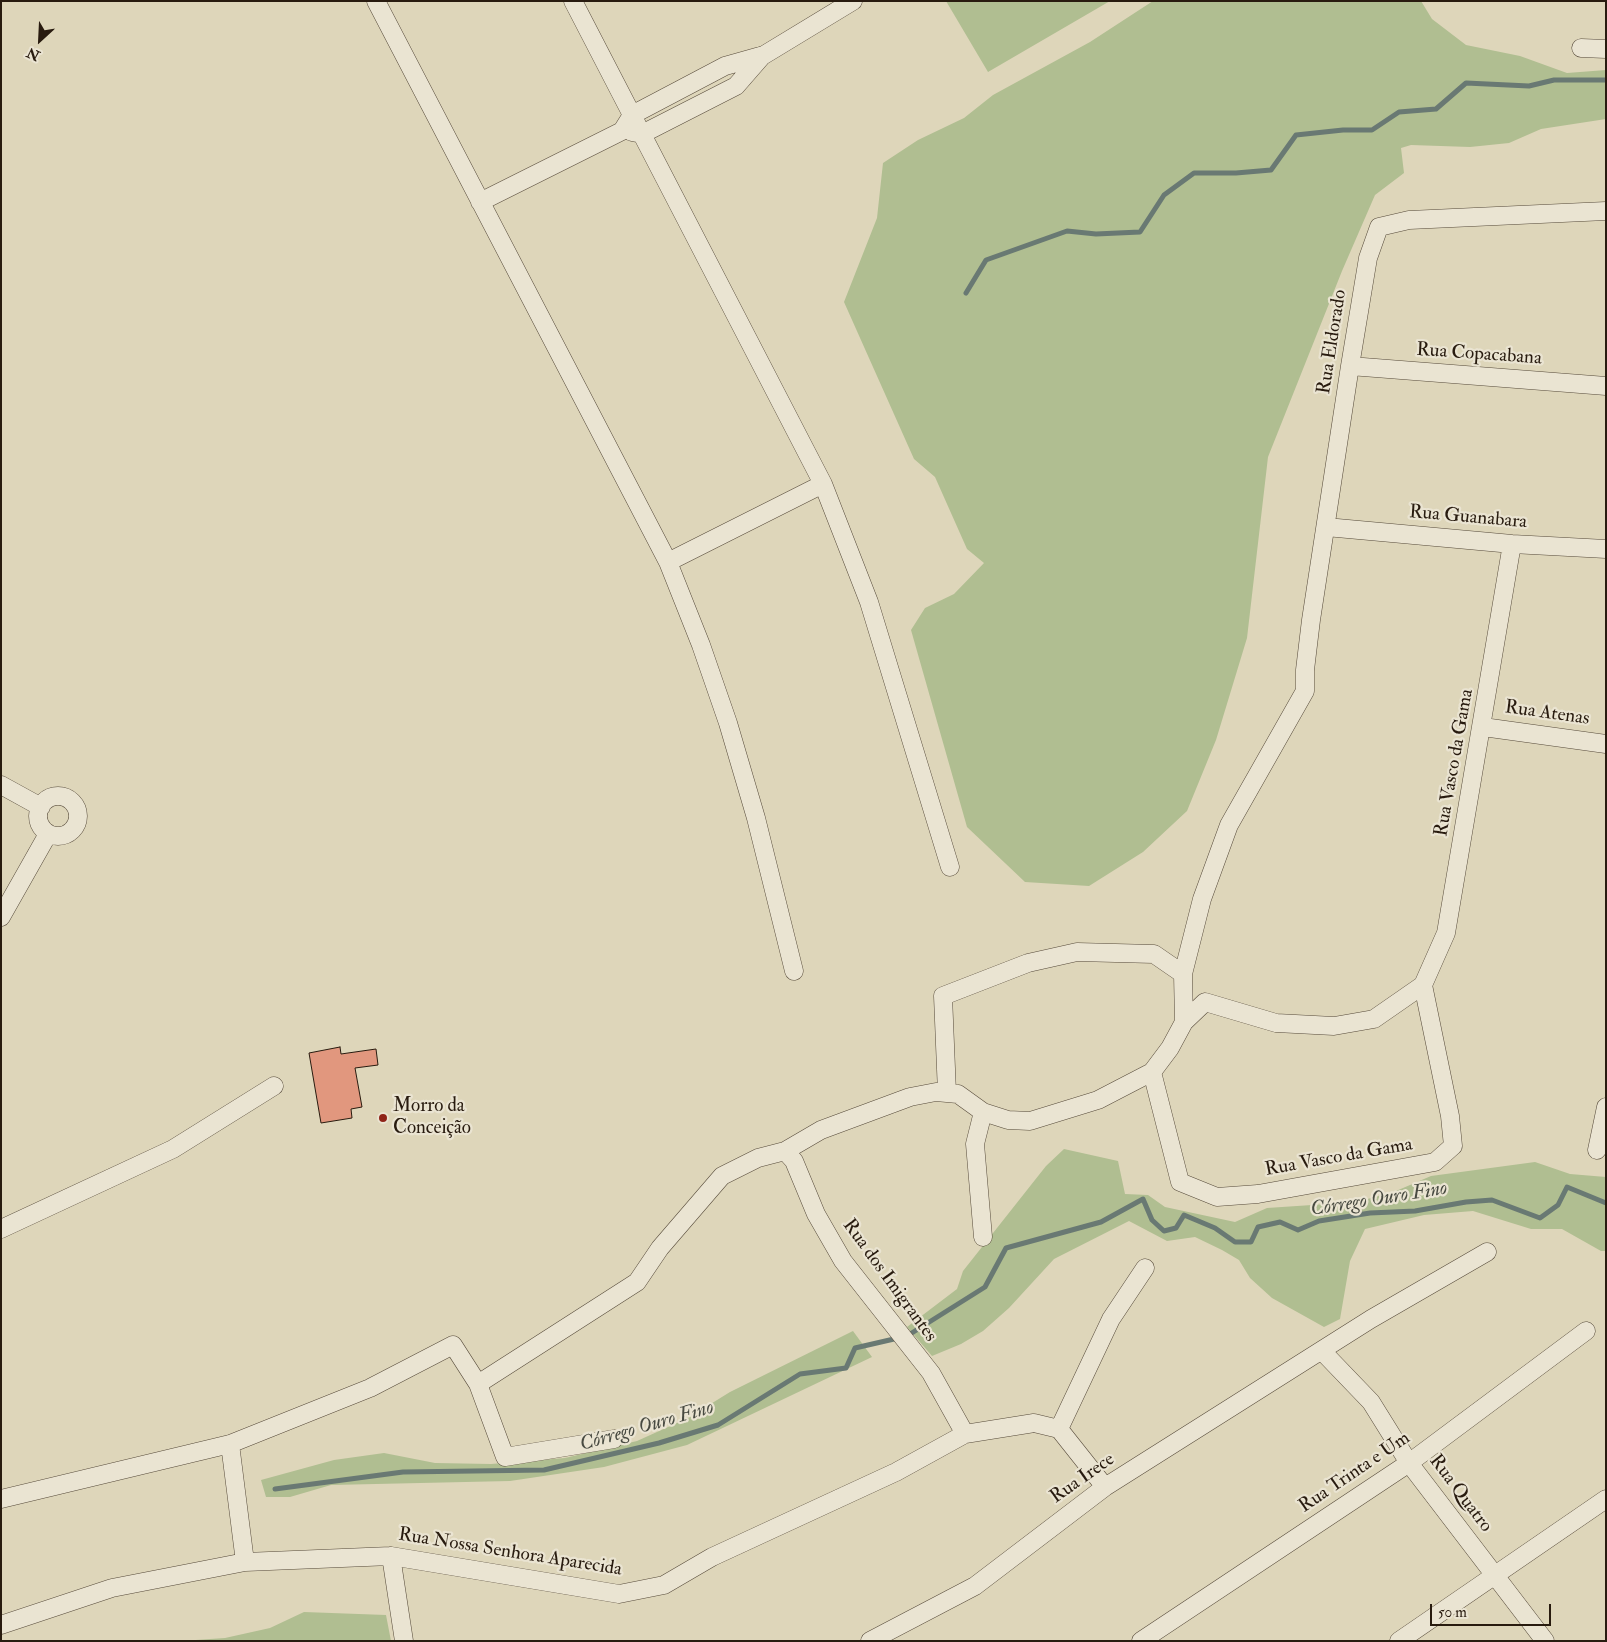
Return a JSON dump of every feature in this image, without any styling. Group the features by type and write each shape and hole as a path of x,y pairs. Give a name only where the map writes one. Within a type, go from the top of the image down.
{"street":[{"path":"376,1 668,562 702,645 728,723 756,818 794,971"},
{"path":"573,1 822,484 868,602 950,867"},
{"path":"480,202 622,131 632,115 725,66 764,55 853,1"},
{"path":"1581,48 1606,48"},
{"path":"622,131 642,134 736,86 764,55"},
{"name":"Rua Eldorado","path":"1183,974 1202,899 1229,825 1305,691 1308,645 1350,366 1368,258 1379,227 1409,220 1606,211"},
{"name":"Rua Copacabana","path":"1350,366 1606,386"},
{"path":"668,562 822,484"},
{"name":"Rua Guanabara","path":"1326,527 1512,544 1606,549"},
{"name":"Rua Vasco da Gama","path":"1152,1072 1180,1182 1217,1197 1258,1194 1436,1162 1453,1146 1450,1116 1423,985 1446,933 1483,727 1512,544"},
{"name":"Rua Atenas","path":"1483,727 1606,744"},
{"path":"1,785 41,806"},
{"path":"56,796 71,801 76,808 78,816 72,831 56,836 48,834 38,820 41,806 48,799 56,796"},
{"path":"1,917 48,834"},
{"path":"947,1093 943,996 1028,963 1077,952 1154,954 1183,974 1184,1022"},
{"path":"478,1384 637,1282 660,1248 722,1176 758,1158 785,1151 822,1130 910,1097 947,1093 958,1094 983,1112 1008,1120 1030,1121 1098,1100 1152,1072 1170,1048 1184,1022 1205,1002 1276,1023 1334,1026 1374,1019 1423,985"},
{"path":"1,1229 173,1149 274,1086"},
{"path":"982,1237 975,1144 983,1112"},
{"path":"1597,1150 1604,1118"},
{"name":"Rua dos Imigrantes","path":"785,1151 794,1161 816,1214 843,1261 930,1373 965,1434"},
{"name":"Rua Irece","path":"870,1641 976,1586 1105,1487 1372,1319 1487,1252"},
{"path":"1105,1487 1059,1429 1111,1319 1145,1268"},
{"name":"Rua Trinta e Um","path":"1141,1641 1409,1463 1586,1331"},
{"path":"1,1499 230,1444 370,1388 453,1345 478,1384 505,1457 614,1439"},
{"name":"Rua Quatro","path":"1322,1351 1371,1402 1409,1463 1545,1641"},
{"name":"Rua Nossa Senhora Aparecida","path":"1,1625 112,1588 245,1562 391,1556 619,1594 664,1585 712,1556 896,1472 965,1434 1034,1423 1059,1429"},
{"path":"230,1444 245,1562"},
{"path":"1399,1641 1606,1499"},
{"path":"391,1556 404,1641"}],"green space":[{"path":"946,1 1110,1 988,72"},
{"path":"1153,1 1421,1 1432,19 1466,45 1520,56 1567,73 1606,70 1606,119 1541,129 1509,143 1470,147 1411,145 1401,148 1404,173 1375,195 1342,271 1268,457 1247,638 1216,740 1187,811 1143,852 1089,886 1025,882 967,827 911,630 925,608 954,594 984,563 967,549 935,477 914,459 844,302 877,218 883,163 918,140 964,118 993,95 1090,42"},
{"path":"1064,1149 1118,1161 1125,1194 1148,1195 1165,1207 1235,1222 1267,1208 1357,1202 1396,1191 1431,1176 1535,1162 1570,1174 1606,1177 1606,1251 1601,1251 1562,1229 1531,1229 1473,1211 1424,1215 1365,1229 1350,1261 1340,1319 1324,1327 1272,1298 1250,1278 1239,1260 1222,1250 1195,1237 1167,1241 1129,1221 1054,1259 1009,1308 983,1331 961,1344 932,1356 907,1327 957,1289 963,1271 1046,1166"},
{"path":"853,1331 872,1357 687,1445 604,1467 510,1481 331,1485 290,1497 266,1497 261,1480 334,1460 384,1453 435,1463 491,1464 565,1458 637,1441 688,1418 730,1392"},
{"path":"304,1612 386,1615 391,1641 181,1641 225,1638 270,1628"}],"building":[{"path":"340,1047 341,1054 376,1049 378,1065 355,1068 362,1107 351,1109 352,1118 321,1123 309,1053"}],"waterway":[{"path":"966,293 986,260 1067,231 1096,234 1140,232 1164,195 1194,173 1236,173 1271,170 1296,135 1343,130 1372,130 1399,112 1436,109 1466,83 1529,86 1554,80 1606,80"},
{"name":"Córrego Ouro Fino","path":"275,1489 403,1472 544,1470 659,1443 718,1425 800,1374 846,1368 855,1348 907,1336 985,1287 1006,1248 1101,1222 1143,1199 1152,1220 1164,1231 1176,1228 1184,1215 1215,1228 1235,1242 1251,1242 1258,1227 1280,1222 1298,1230 1319,1221 1370,1213 1415,1211 1466,1202 1492,1200 1540,1218 1558,1205 1567,1187 1606,1203"}],"place":[{"name":"Morro da Conceição","path":"383,1118"}]}
